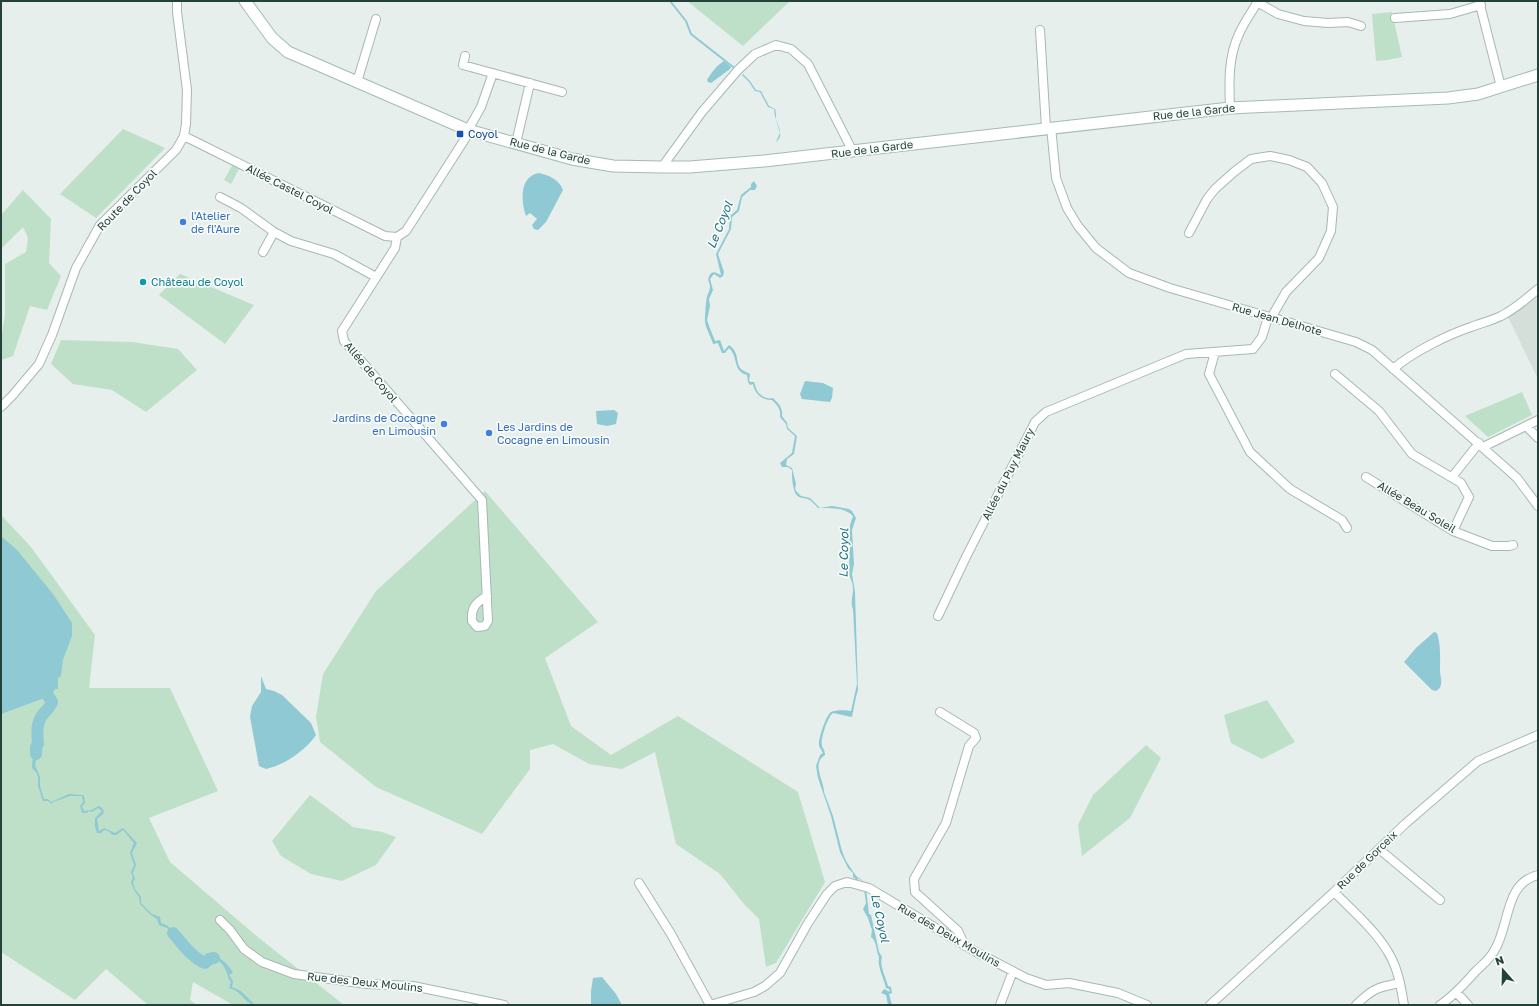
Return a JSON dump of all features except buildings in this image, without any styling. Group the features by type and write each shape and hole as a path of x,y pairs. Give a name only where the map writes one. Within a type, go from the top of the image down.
{"main road":[{"name":"Rue de la Garde","path":"245,1 272,38 288,52 469,130 572,159 613,166 662,168 698,166 851,152 1230,108 1448,98 1478,94 1538,75"}],"street":[{"name":"Route de Coyol","path":"1,407 38,364 52,335 76,268 100,225 176,150 184,136 186,124 186,90 177,1"},
{"path":"1230,108 1230,70 1233,50 1238,34 1257,2 1278,14 1304,21 1328,23 1348,22 1362,26"},
{"path":"1395,18 1450,14 1480,3 1500,87"},
{"path":"358,82 376,19"},
{"name":"Rue Jean Delhote","path":"1040,30 1048,128 1056,178 1068,208 1078,226 1096,248 1129,273 1170,288 1356,342 1372,350 1517,478 1538,506"},
{"path":"662,168 702,112 738,70 755,54 776,45 791,49 808,64 850,146 851,152"},
{"path":"464,56 463,65 562,92"},
{"name":"Allée de Coyol","path":"487,596 482,500 344,341 342,331 395,248 397,237 406,231 469,130 481,107 492,73"},
{"path":"516,143 530,83"},
{"name":"Allée Castel Coyol","path":"184,136 385,236 397,237"},
{"path":"1189,233 1207,199 1215,189 1234,172 1251,160 1270,156 1289,160 1307,167 1322,183 1333,207 1331,231 1319,258 1286,292 1270,317"},
{"path":"220,197 241,208 274,232 291,241 334,254 376,277"},
{"path":"263,252 274,232"},
{"path":"1393,369 1445,338 1501,316 1519,305 1538,289"},
{"name":"Allée du Puy Maury","path":"938,616 966,557 1035,422 1046,412 1186,354 1253,349 1262,337 1270,317"},
{"path":"1215,352 1209,374 1250,452 1290,489 1342,520 1347,528"},
{"path":"1335,374 1379,412 1412,454 1461,483 1469,496 1454,531"},
{"path":"1452,478 1481,445 1538,420"},
{"path":"1527,426 1538,438"},
{"name":"Allée Beau Soleil","path":"1366,477 1454,531 1492,546 1514,545"},
{"path":"940,712 974,733 976,738 969,746 946,823 914,879 915,892 958,931 966,946"},
{"name":"Rue de Gorceix","path":"1210,1005 1334,892 1405,824 1478,761 1538,735"},
{"path":"1379,849 1440,900"},
{"path":"1440,1005 1456,992 1494,951 1499,941 1512,897 1523,883 1538,875"},
{"name":"Rue des Deux Moulins","path":"710,1005 754,992 765,986 780,973 808,923 827,894 835,886 847,882 869,888 966,946 1026,978 1046,985 1069,983 1111,991 1147,1005"},
{"path":"640,883 671,934 710,1005"},
{"path":"1334,892 1377,937 1388,952 1398,975 1404,1005"},
{"name":"Rue des Deux Moulins","path":"220,920 230,930 244,949 262,962 294,974 366,984 413,986 504,1005"},
{"path":"1000,1005 1013,971"},
{"path":"1356,1005 1368,993 1380,986 1400,983"},
{"path":"1456,992 1468,1005"}],"shaded area":[{"path":"1538,297 1538,379 1506,313"}],"green space":[{"path":"687,1 790,1 743,46"},
{"path":"1392,12 1402,57 1376,61 1372,14"},
{"path":"123,129 165,148 96,218 60,194"},
{"path":"233,164 240,167 231,184 224,180"},
{"path":"23,190 51,219 49,263 61,276 47,310 30,306 13,356 1,360 1,339 5,315 5,264 26,252 28,238 23,227 1,249 1,215"},
{"path":"180,274 254,305 225,344 159,295"},
{"path":"61,340 132,342 178,349 197,370 146,412 112,390 73,384 51,364"},
{"path":"1522,392 1532,415 1488,437 1465,416"},
{"path":"485,491 598,622 545,658 571,726 611,755 678,716 798,792 825,882 776,963 766,967 759,919 744,904 720,874 676,844 655,752 622,769 589,764 553,744 530,750 530,769 482,834 376,787 320,742 316,717 323,674 376,591"},
{"path":"1,515 31,547 95,635 89,688 170,688 218,791 149,818 170,862 259,938 344,1005 233,1005 193,982 190,1000 197,1005 148,1005 106,969 75,1000 1,952"},
{"path":"1267,700 1295,742 1262,759 1231,743 1224,715"},
{"path":"1146,745 1161,758 1130,818 1082,856 1078,825 1093,795"},
{"path":"310,795 353,827 382,832 396,837 376,865 342,881 311,874 281,856 272,841"}],"water":[{"path":"724,61 731,67 730,69 711,83 708,82 707,80 712,72"},
{"path":"743,74 756,90 761,91 769,106 775,109 779,131 775,116 774,109 768,107 760,92 755,91 742,75"},
{"path":"539,173 550,177 559,183 563,190 546,222 538,230 534,229 532,225 537,219 530,213 526,216 524,211 523,191 528,179 532,175"},
{"path":"754,181 757,186 755,190 750,190 742,197 739,211 732,217 731,229 718,254 724,272 723,276 720,278 714,274 710,279 713,290 709,299 710,306 707,320 715,341 720,340 724,351 729,345 735,351 739,366 741,369 750,374 749,381 754,382 757,391 766,398 773,398 780,406 782,416 787,423 788,428 797,436 794,454 787,459 786,465 792,468 796,484 795,489 801,496 810,498 820,508 809,500 797,495 793,484 792,470 788,467 782,467 780,463 792,453 795,436 787,429 786,424 780,417 779,408 772,400 762,398 755,390 753,384 750,385 747,375 742,373 737,367 732,351 729,348 725,353 722,353 718,343 713,344 705,323 706,301 710,287 708,280 710,274 714,272 721,275 716,254 729,229 730,216 737,210 741,195 751,187 751,184"},
{"path":"805,381 823,383 833,388 830,402 802,399 800,394"},
{"path":"614,410 618,413 616,424 607,426 597,424 596,411"},
{"path":"832,506 849,509 856,518 852,530 854,564 852,574 855,592 858,690 852,717 833,713 829,718 823,733 822,746 825,755 821,758 819,763 819,772 846,861 856,876 865,882 855,877 853,878 853,873 848,868 840,852 831,816 818,778 816,766 820,755 823,753 819,747 819,742 829,714 833,711 851,711 857,684 852,604 853,587 849,575 850,525 853,516 841,509 820,508"},
{"path":"1,536 17,550 53,594 72,623 72,636 63,660 61,676 58,678 58,689 55,689 52,694 47,697 1,714"},
{"path":"1434,632 1437,633 1439,642 1441,681 1439,689 1436,691 1432,690 1404,662 1416,648"},
{"path":"261,676 266,689 282,695 311,723 316,735 300,752 287,761 266,769 259,766 250,717 252,706 261,692"},
{"path":"55,701 50,709 44,714 39,724 40,729 37,734 40,742 37,747 38,754 35,765 40,777 40,786 44,799 48,799 51,802 69,794 82,795 84,796 85,803 82,806 84,811 92,810 98,806 104,811 103,814 97,819 99,831 104,828 115,833 123,828 137,843 132,853 136,865 133,873 135,879 133,882 135,889 141,897 141,903 152,914 160,917 161,923 168,926 184,944 183,946 167,928 159,925 157,919 140,904 139,897 131,882 133,878 131,872 134,865 130,853 134,843 123,830 116,835 104,830 101,833 97,833 95,818 102,811 98,808 92,812 89,811 87,813 82,813 80,806 83,802 82,796 70,796 53,802 52,804 48,801 43,801 38,786 38,777 32,768 33,753 36,752 35,747 37,746 38,737 35,735 37,730 35,724 48,708 49,702"},
{"path":"864,889 866,889 869,914 871,915 879,952 882,957 881,964 883,972 888,986 891,987 892,993 889,994 892,1005 888,1005 886,995 881,993 884,989 890,992 889,989 886,988 880,968 879,957 871,937 872,929 863,909 866,903"},
{"path":"214,955 225,962 233,973 229,975 233,981 232,987 241,991 255,1005 229,988 231,981 229,980 221,963 215,959 211,959 207,966 202,965 201,960 205,960"},
{"path":"602,977 616,994 622,1005 591,1005 593,978"}],"waterway":[{"name":"Le Coyol","path":"670,1 686,21 691,34 733,67"},
{"path":"36,754 36,747 38,744 38,724 41,716 49,708 52,702 40,683"},
{"name":"Le Coyol","path":"854,875 859,883"},
{"path":"173,933 200,961 205,963 209,959 214,958"}],"place":[{"name":"Coyol","path":"460,134"},
{"name":"l'Atelier de fl'Aure","path":"183,222"},
{"name":"Château de Coyol","path":"143,282"},
{"name":"Jardins de Cocagne en Limousin","path":"444,424"},
{"name":"Les Jardins de Cocagne en Limousin","path":"489,433"}]}
